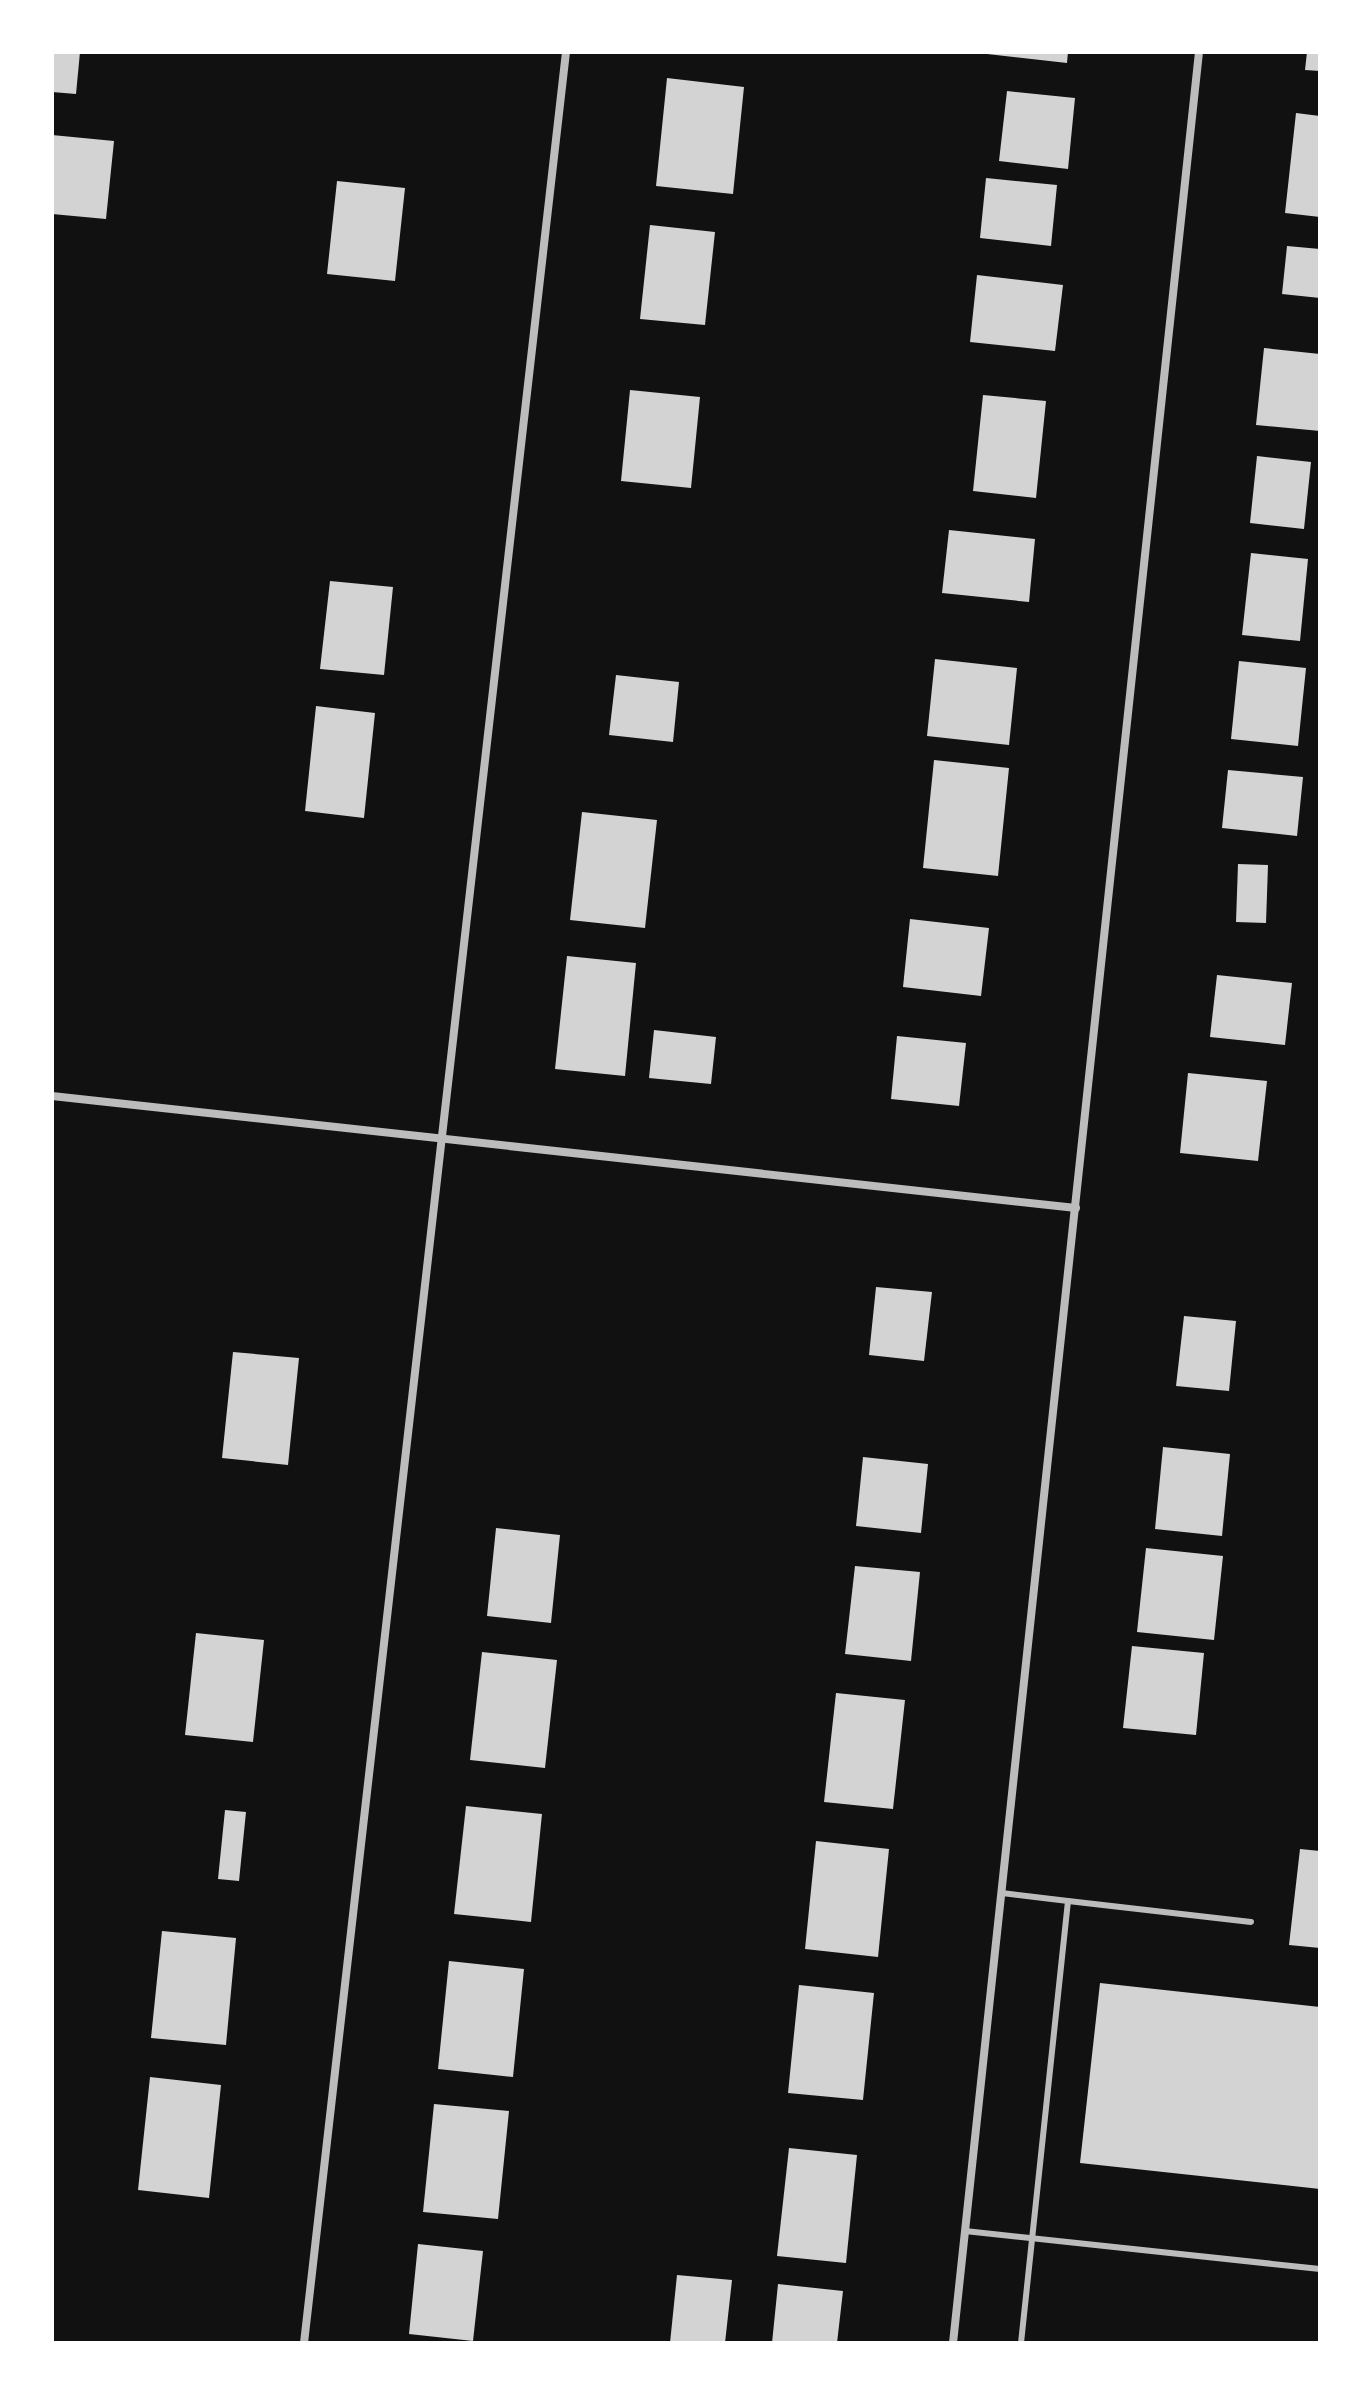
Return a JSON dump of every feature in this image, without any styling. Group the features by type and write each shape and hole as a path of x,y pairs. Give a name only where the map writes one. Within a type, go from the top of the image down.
{"street":[{"path":"304,2343 442,1138 472,848 566,52"},
{"path":"953,2343 1199,52"},
{"path":"52,1096 1076,1208"}],"lane":[{"path":"1002,1893 1251,1922"},
{"path":"1021,2343 1068,1901"},
{"path":"965,2231 1320,2269"}],"building":[{"path":"52,52 80,52 76,94 52,92"},
{"path":"987,52 1068,52 1067,63"},
{"path":"1307,52 1320,52 1320,71 1305,70"},
{"path":"667,78 744,87 733,194 656,186"},
{"path":"1007,91 1075,98 1068,169 999,161"},
{"path":"1296,113 1320,116 1320,217 1285,213"},
{"path":"52,135 114,141 106,219 52,214"},
{"path":"986,178 1057,185 1051,246 980,238"},
{"path":"337,181 405,188 395,281 327,274"},
{"path":"650,225 715,232 705,325 640,319"},
{"path":"1287,246 1320,249 1320,298 1282,294"},
{"path":"977,275 1063,285 1055,351 970,342"},
{"path":"1264,348 1320,354 1320,431 1256,425"},
{"path":"630,390 700,397 691,488 621,481"},
{"path":"983,395 1046,401 1036,498 973,491"},
{"path":"1257,456 1311,462 1304,529 1250,523"},
{"path":"949,530 1035,539 1029,602 942,593"},
{"path":"1251,553 1308,559 1300,641 1242,635"},
{"path":"330,581 393,587 384,675 320,669"},
{"path":"935,659 1017,668 1009,745 927,736"},
{"path":"1239,661 1306,668 1298,746 1231,739"},
{"path":"616,675 679,682 673,742 609,735"},
{"path":"316,706 375,713 364,818 305,811"},
{"path":"934,760 1009,768 998,876 923,868"},
{"path":"1228,770 1303,777 1297,836 1222,828"},
{"path":"582,812 657,820 645,928 570,920"},
{"path":"1238,864 1268,865 1266,923 1236,922"},
{"path":"910,919 989,928 981,996 903,987"},
{"path":"567,956 636,963 625,1076 555,1069"},
{"path":"1217,975 1292,983 1285,1045 1210,1037"},
{"path":"654,1030 716,1037 711,1084 649,1078"},
{"path":"897,1036 966,1043 959,1106 891,1099"},
{"path":"1188,1073 1267,1081 1258,1161 1180,1153"},
{"path":"876,1287 932,1292 924,1361 869,1355"},
{"path":"1184,1316 1236,1321 1229,1391 1176,1386"},
{"path":"233,1352 299,1358 288,1465 222,1458"},
{"path":"1163,1447 1230,1454 1222,1536 1155,1529"},
{"path":"863,1457 928,1464 921,1533 856,1526"},
{"path":"496,1528 560,1535 551,1623 487,1616"},
{"path":"1146,1548 1223,1556 1214,1640 1137,1632"},
{"path":"855,1566 920,1572 911,1661 845,1654"},
{"path":"196,1633 264,1640 253,1742 185,1735"},
{"path":"1132,1646 1204,1653 1196,1735 1123,1728"},
{"path":"482,1652 557,1660 545,1768 470,1760"},
{"path":"836,1693 905,1700 893,1809 824,1802"},
{"path":"466,1806 542,1814 531,1922 454,1914"},
{"path":"225,1810 246,1812 239,1881 218,1879"},
{"path":"816,1841 889,1849 878,1957 805,1949"},
{"path":"1300,1849 1320,1851 1320,1948 1289,1945"},
{"path":"162,1931 236,1938 226,2045 151,2038"},
{"path":"449,1961 524,1969 513,2077 438,2069"},
{"path":"1100,1983 1320,2007 1320,2189 1080,2163"},
{"path":"799,1985 874,1993 863,2100 788,2093"},
{"path":"150,2077 221,2085 209,2198 138,2190"},
{"path":"434,2104 509,2111 498,2219 423,2212"},
{"path":"789,2148 857,2155 846,2263 777,2256"},
{"path":"418,2244 483,2251 473,2341 409,2334"},
{"path":"677,2275 732,2280 725,2343 670,2343"},
{"path":"778,2284 843,2291 837,2343 772,2343"}]}
